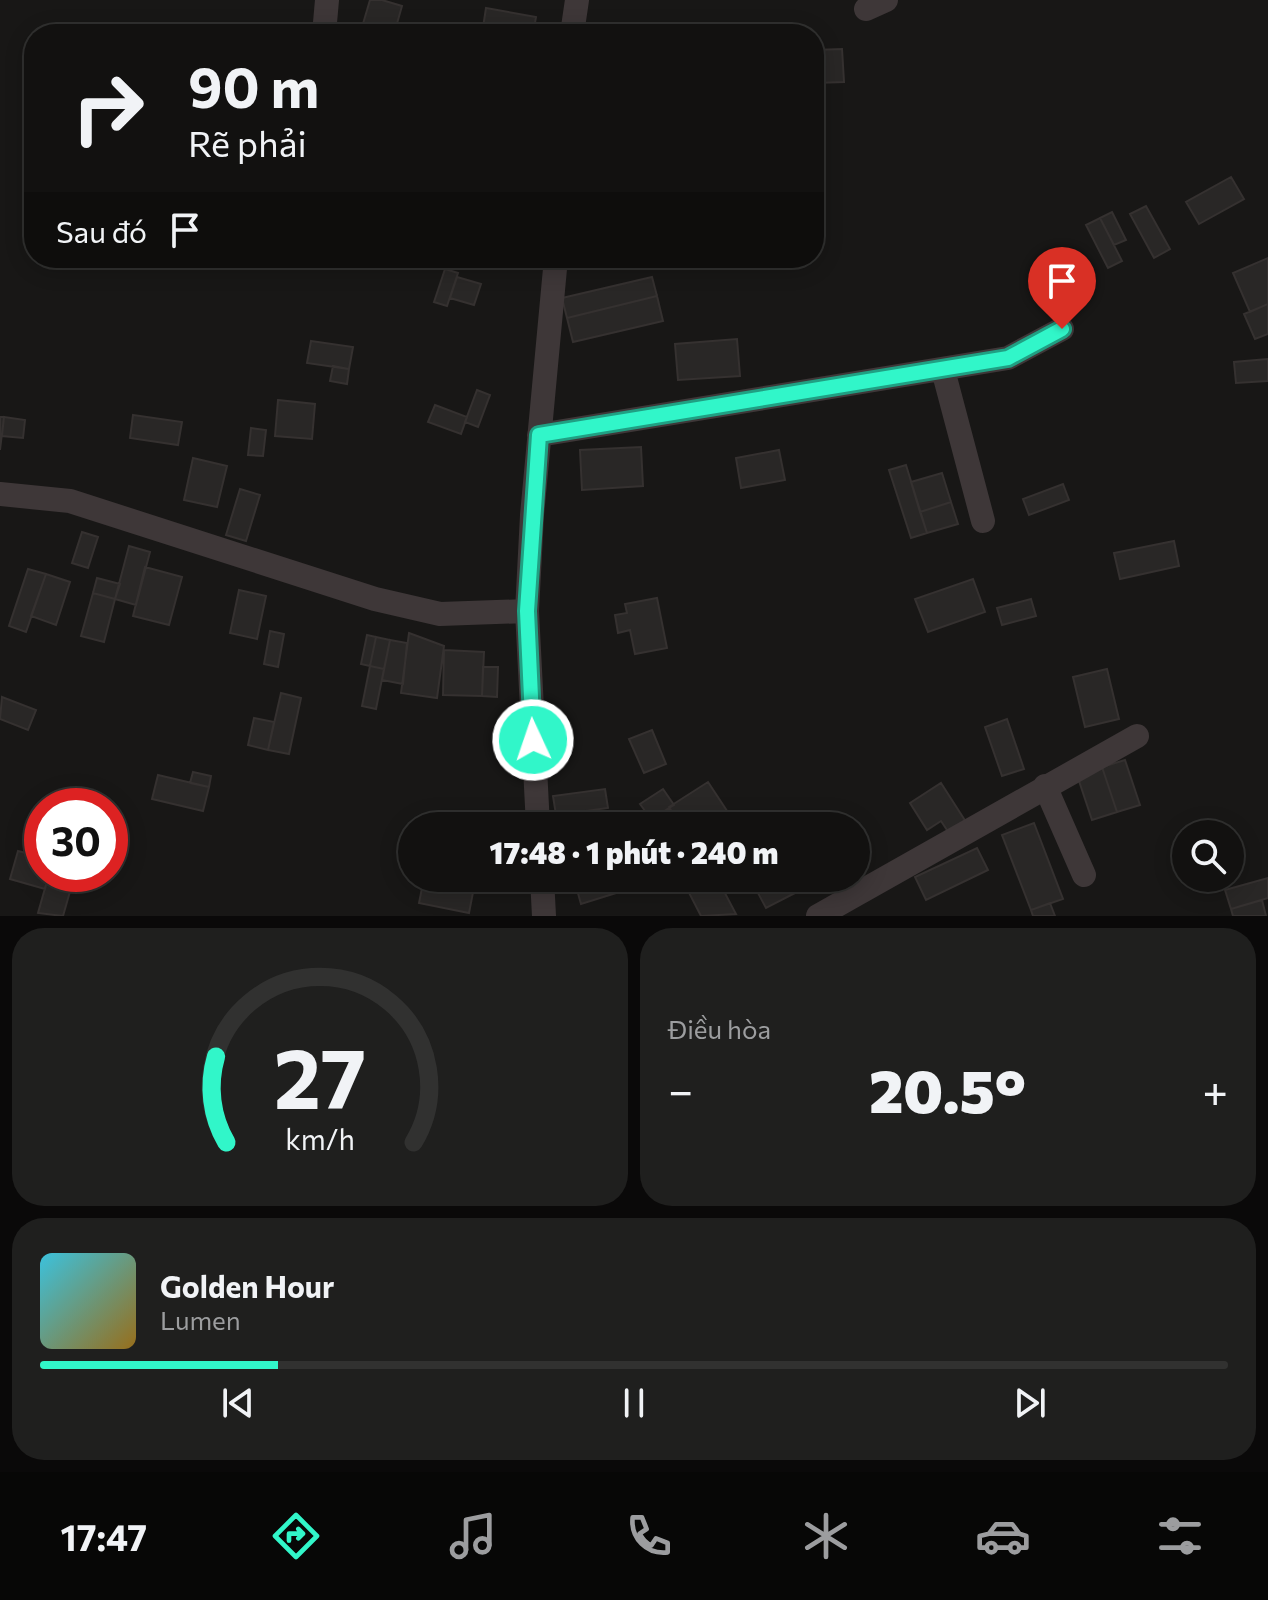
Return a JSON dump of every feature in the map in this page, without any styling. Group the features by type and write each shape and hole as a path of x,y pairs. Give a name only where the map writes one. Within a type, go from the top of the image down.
{"street":[{"path":"325,24 327,0"},
{"path":"573,24 577,0"},
{"path":"537,812 527,611 555,268"},
{"path":"539,435 1008,358 1062,329"},
{"path":"943,370 983,521"},
{"path":"0,494 70,501 375,599 440,614 527,611"},
{"path":"818,916 1137,736"},
{"path":"1045,786 1084,875"},
{"path":"543,892 544,916"}],"building":[{"path":"370,0 402,6 397,24 363,24"},
{"path":"486,8 536,17 535,24 484,24"},
{"path":"842,49 844,82 824,83 824,50"},
{"path":"1231,177 1244,199 1199,224 1186,202"},
{"path":"1146,206 1170,249 1154,258 1130,214"},
{"path":"1112,212 1126,240 1114,245 1100,218"},
{"path":"1100,218 1122,261 1108,268 1086,225"},
{"path":"1268,258 1268,304 1250,312 1233,273"},
{"path":"445,269 458,273 447,306 434,302"},
{"path":"457,277 481,284 474,305 450,298"},
{"path":"652,277 657,296 567,318 562,298"},
{"path":"657,296 663,321 573,342 567,318"},
{"path":"1268,304 1268,334 1255,339 1244,314"},
{"path":"737,339 740,376 678,380 675,344"},
{"path":"311,341 353,347 349,369 307,363"},
{"path":"1268,359 1268,381 1236,383 1234,362"},
{"path":"333,366 349,369 347,384 330,381"},
{"path":"477,390 490,395 478,427 465,422"},
{"path":"278,400 315,404 312,439 275,436"},
{"path":"435,405 467,417 461,434 428,422"},
{"path":"133,415 182,422 178,445 130,438"},
{"path":"0,417 4,417 0,450"},
{"path":"4,417 25,420 23,438 2,436"},
{"path":"251,428 266,430 263,456 248,455"},
{"path":"641,447 643,486 582,490 580,450"},
{"path":"779,450 785,480 741,488 736,458"},
{"path":"193,458 227,466 217,507 184,500"},
{"path":"906,465 927,533 911,538 889,470"},
{"path":"942,473 951,502 920,512 911,482"},
{"path":"1063,484 1069,500 1029,515 1023,499"},
{"path":"240,489 260,495 246,541 226,535"},
{"path":"951,502 958,524 927,533 920,512"},
{"path":"82,532 98,537 88,568 72,563"},
{"path":"1174,541 1179,566 1120,579 1114,553"},
{"path":"129,546 150,552 136,605 115,599"},
{"path":"145,567 182,577 169,625 133,616"},
{"path":"28,569 46,574 26,632 9,626"},
{"path":"46,574 70,582 56,625 31,616"},
{"path":"97,578 120,584 115,599 93,593"},
{"path":"973,579 985,612 928,632 915,599"},
{"path":"239,590 266,596 257,639 230,633"},
{"path":"93,593 115,599 104,642 81,636"},
{"path":"657,598 667,648 635,654 630,630 618,633 615,615 627,613 625,604"},
{"path":"1031,599 1036,616 1002,625 997,608"},
{"path":"270,631 284,634 278,667 264,664"},
{"path":"409,633 444,646 437,698 401,693"},
{"path":"367,635 376,637 370,666 361,664"},
{"path":"376,637 390,640 384,669 370,666"},
{"path":"390,640 407,643 403,684 382,680"},
{"path":"444,650 484,652 482,696 443,695"},
{"path":"370,666 384,669 376,709 362,706"},
{"path":"483,667 498,667 497,697 482,696"},
{"path":"1107,669 1119,719 1085,727 1073,677"},
{"path":"281,693 301,698 289,754 268,750"},
{"path":"2,697 36,710 28,730 0,719"},
{"path":"254,718 274,722 268,750 248,745"},
{"path":"1007,719 1024,769 1002,776 985,727"},
{"path":"652,730 666,764 644,773 629,739"},
{"path":"1125,760 1140,805 1117,812 1102,767"},
{"path":"1102,767 1117,812 1092,820 1077,775"},
{"path":"193,772 211,776 209,787 190,783"},
{"path":"158,775 209,787 203,811 152,799"},
{"path":"708,782 728,812 672,812 669,807"},
{"path":"941,783 966,822 949,833 941,821 927,830 910,803"},
{"path":"605,789 608,808 556,812 553,796"},
{"path":"663,789 674,805 662,812 646,812 640,804"},
{"path":"1034,823 1063,899 1031,910 1002,835"},
{"path":"977,848 988,870 926,900 915,877"},
{"path":"18,851 24,852 24,883 10,879"},
{"path":"1268,878 1268,898 1231,909 1226,892 1244,892 1244,885"},
{"path":"44,892 70,892 63,916 38,913"},
{"path":"421,892 473,892 469,913 419,903"},
{"path":"578,892 616,893 581,904"},
{"path":"689,892 724,892 736,914 701,916"},
{"path":"757,892 794,892 795,893 766,908"},
{"path":"1262,900 1266,916 1233,916 1231,909"},
{"path":"1050,903 1055,916 1033,916 1031,910"}],"route":[{"path":"533,740 527,611 539,435 1008,358 1062,329"}]}
